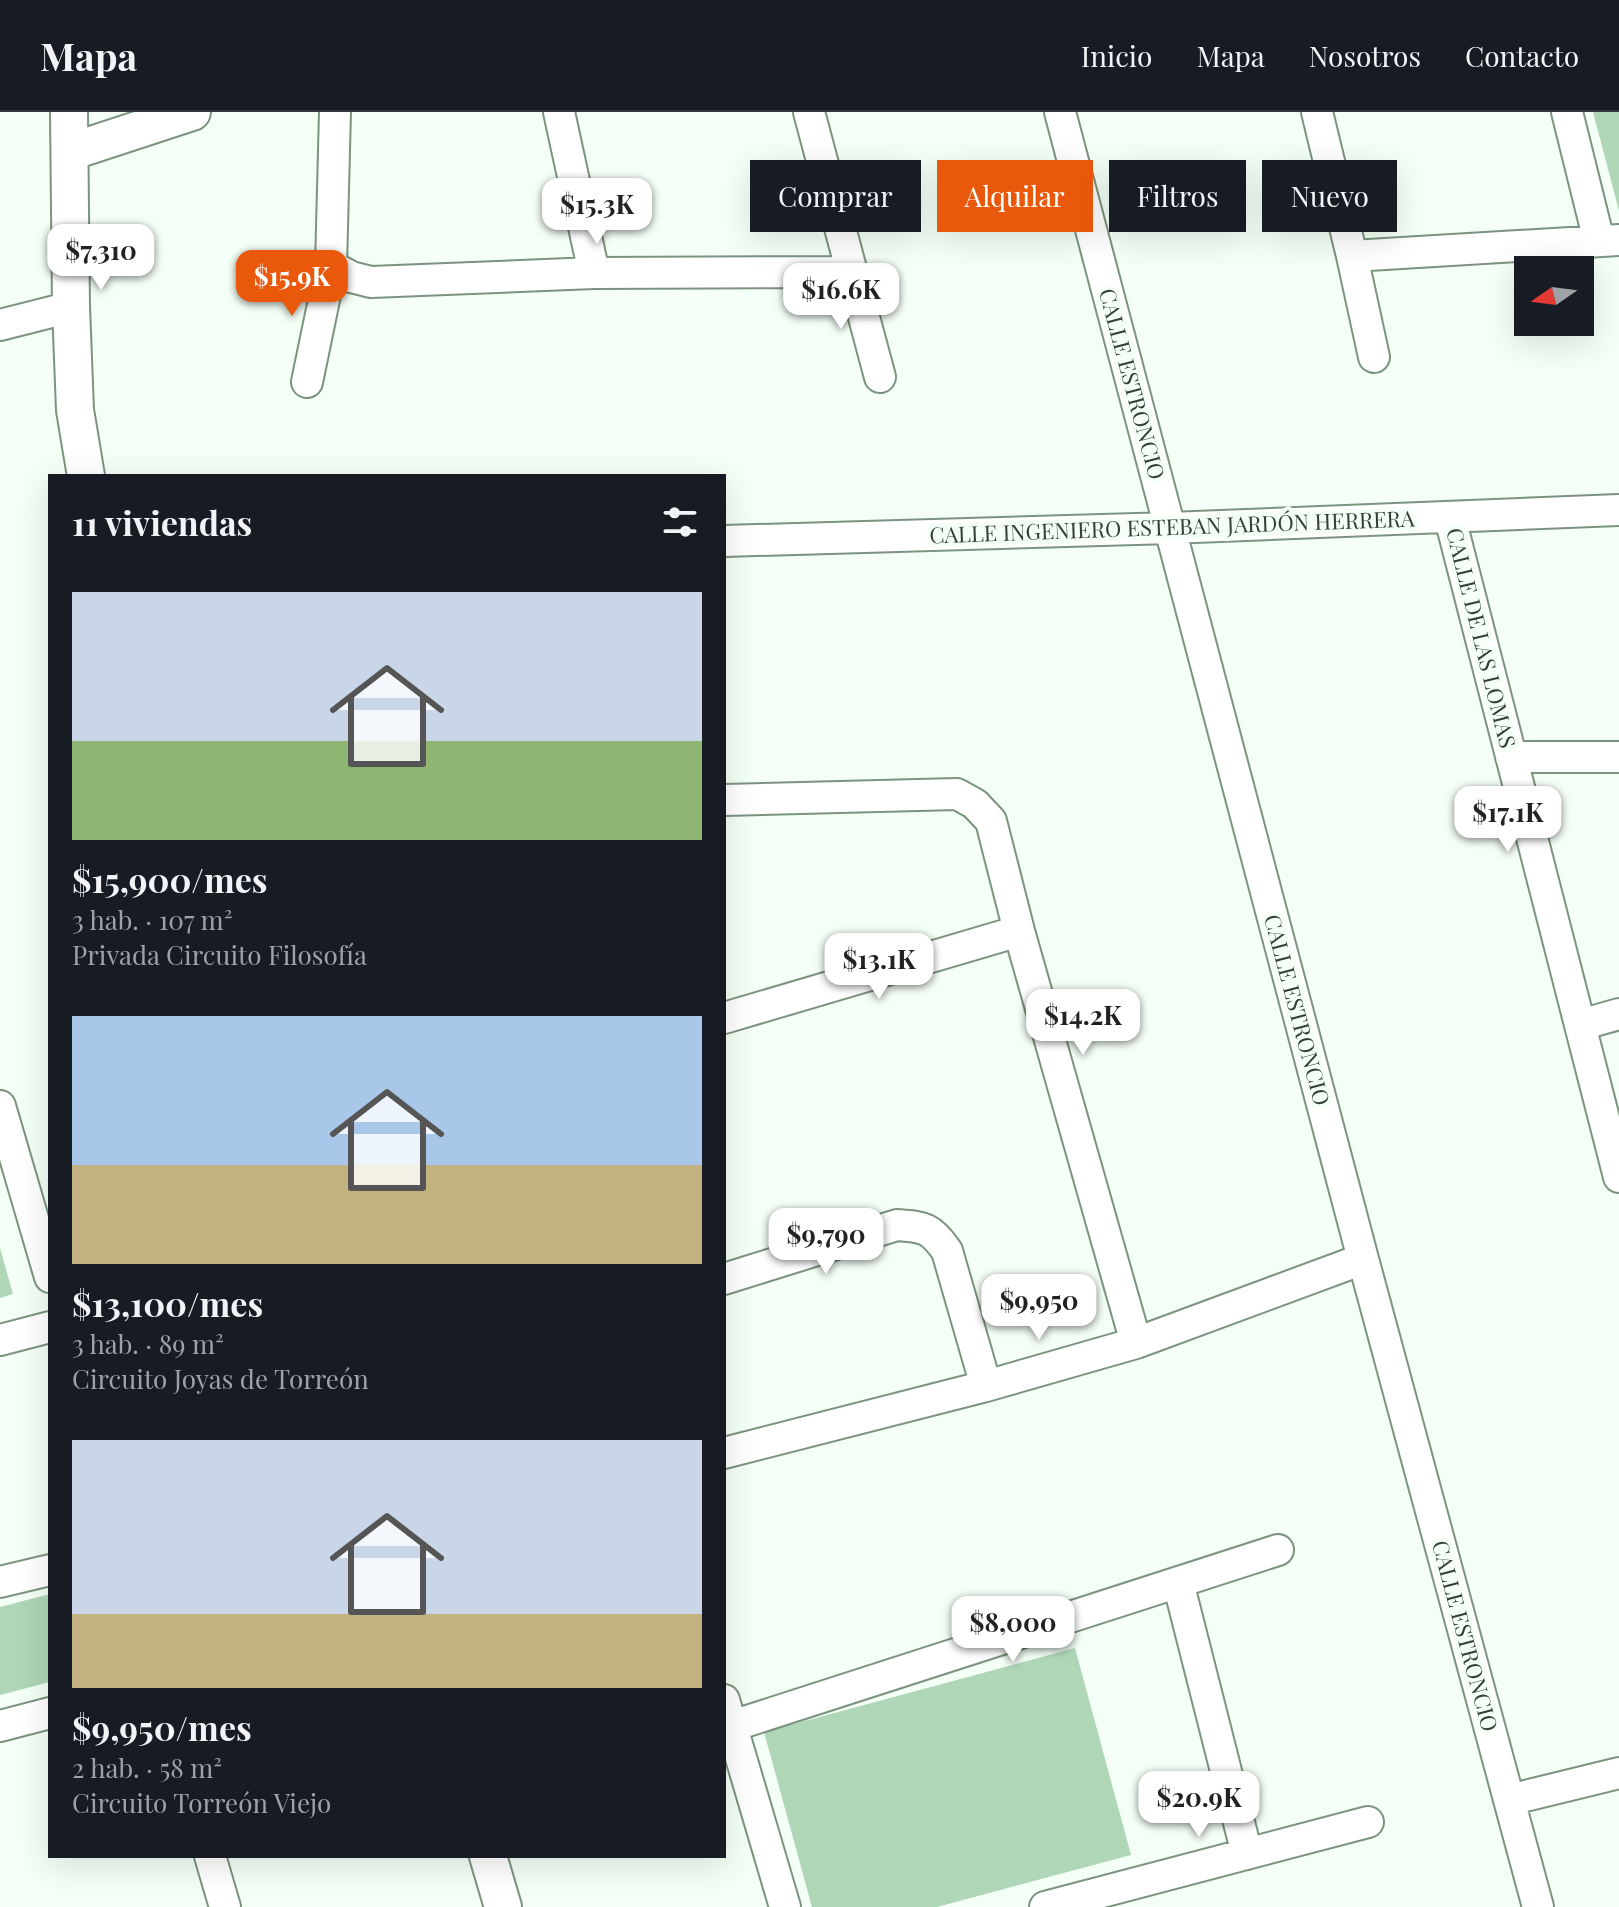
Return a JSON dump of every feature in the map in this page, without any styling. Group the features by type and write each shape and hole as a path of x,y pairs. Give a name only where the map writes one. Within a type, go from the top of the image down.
{"street":[{"path":"69,112 75,410 86,474"},
{"path":"70,152 192,112"},
{"path":"307,382 331,266 335,112"},
{"path":"559,112 594,273"},
{"path":"809,112 880,377"},
{"name":"CALLE ESTRONCIO","path":"1060,112 1538,1907"},
{"path":"1317,112 1374,357"},
{"path":"1352,256 1609,240 1567,112"},
{"path":"331,266 351,277 371,282 594,273 853,272"},
{"path":"0,325 71,307"},
{"name":"CALLE INGENIERO ESTEBAN JARDÓN HERRERA","path":"726,541 1170,528 1619,510"},
{"name":"CALLE DE LAS LOMAS","path":"1450,518 1619,1177"},
{"path":"1511,757 1619,757"},
{"path":"726,800 957,794 975,804 991,821 1019,931 1136,1343"},
{"path":"726,1017 1019,931"},
{"path":"1580,1025 1619,1014"},
{"path":"0,1106 48,1270"},
{"path":"726,1278 897,1225 922,1227 935,1234 947,1251 986,1386"},
{"path":"726,1452 986,1386 1136,1343 1363,1259"},
{"path":"0,1340 48,1328"},
{"path":"785,1907 728,1713 1278,1550"},
{"path":"0,1582 48,1570"},
{"path":"1178,1582 1247,1854"},
{"path":"0,1726 48,1714"},
{"path":"1509,1800 1619,1773"},
{"path":"1045,1907 1368,1822"},
{"path":"211,1858 225,1907"},
{"path":"489,1858 503,1907"}],"green space":[{"path":"1593,112 1619,112 1619,211"},
{"path":"0,1248 13,1294 0,1298"},
{"path":"48,1595 48,1683 0,1695 0,1607"},
{"path":"1075,1648 1131,1855 937,1907 812,1907 764,1732"}]}
